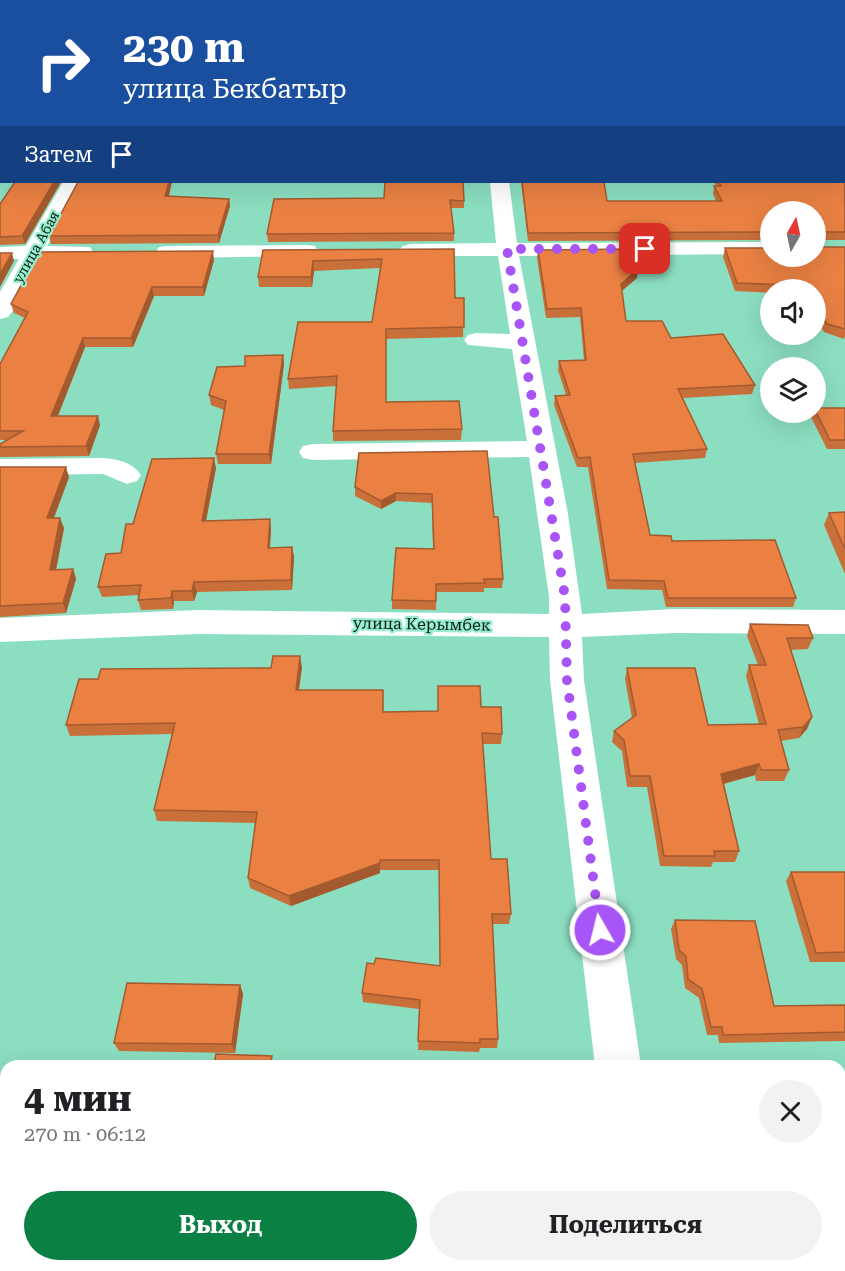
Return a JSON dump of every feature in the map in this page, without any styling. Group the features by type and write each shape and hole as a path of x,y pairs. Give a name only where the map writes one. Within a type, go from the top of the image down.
{"street":[{"name":"улица Абая","path":"0,310 71,183"},
{"path":"499,183 507,249 555,526 567,626 567,680 617,1060"},
{"path":"390,250 760,248"},
{"path":"147,252 331,250"},
{"path":"0,253 101,252"},
{"path":"476,340 524,342"},
{"path":"313,452 541,449"},
{"path":"0,467 102,466 113,467 127,475"},
{"name":"улица Керымбек","path":"0,630 199,622 567,626 674,621 845,622"}],"building":[{"path":"14,183 53,183 22,236 0,237 0,204"},
{"path":"77,183 169,183 165,196 229,199 218,235 49,236"},
{"path":"385,183 463,183 464,201 450,200 454,233 267,234 274,199 384,198"},
{"path":"522,183 604,183 607,201 722,201 714,186 721,186 720,183 845,183 845,232 826,232 826,201 760,201 760,232 528,233"},
{"path":"826,247 845,247 845,329 826,322 826,279 760,279 760,284 737,283 725,248 760,248 760,267 826,267"},
{"path":"454,249 455,298 464,298 464,327 386,329 386,402 459,401 462,429 333,431 337,376 288,379 298,322 372,322 382,259 313,261 311,277 258,277 263,250"},
{"path":"633,249 638,269 621,284 626,321 662,321 671,338 723,334 755,385 678,389 707,449 633,454 650,535 671,536 672,541 775,540 796,598 668,598 664,581 609,580 590,457 578,458 555,396 570,395 559,361 586,360 581,308 547,309 538,250"},
{"path":"213,251 203,287 152,287 131,338 83,338 51,416 98,416 86,446 0,447 0,444 23,431 0,431 0,364 28,312 11,304 39,252"},
{"path":"0,253 12,253 0,274"},
{"path":"283,355 269,454 216,454 226,401 209,395 217,367 245,366 245,356"},
{"path":"826,408 845,408 845,440 830,440 822,423 826,423"},
{"path":"487,451 494,517 498,517 503,579 484,579 485,583 436,584 436,601 392,600 396,548 434,549 432,494 396,493 381,501 355,487 359,453"},
{"path":"214,458 202,521 270,519 268,548 292,547 291,580 194,582 192,591 172,591 171,598 138,600 141,585 98,587 106,554 121,553 126,524 133,524 152,459"},
{"path":"0,467 66,467 47,518 60,518 50,570 73,569 63,603 0,606"},
{"path":"845,512 845,549 829,513"},
{"path":"750,624 808,625 813,638 787,638 812,717 803,727 778,730 789,770 761,770 759,764 721,774 739,851 714,851 715,856 664,856 650,776 630,776 624,740 614,731 636,715 627,668 695,668 708,725 766,724 749,665 766,665"},
{"path":"273,656 300,656 296,690 383,690 383,712 438,711 438,686 480,686 481,707 501,707 502,734 482,733 491,859 507,859 511,914 492,914 498,1039 480,1039 480,1043 418,1041 420,1000 362,993 367,963 374,964 376,958 440,966 439,860 380,860 380,863 289,896 248,878 257,812 154,810 175,723 66,725 79,679 98,679 101,669 271,668"},
{"path":"791,872 845,872 845,952 816,953"},
{"path":"675,920 755,921 774,1006 845,1005 845,1032 723,1035 722,1027 711,1027 702,989 688,979 686,956 679,950"},
{"path":"127,983 240,985 232,1044 114,1043"},
{"path":"216,1054 272,1056 271,1060 215,1060"}],"route":[{"path":"600,930 567,680 565,597 515,284 507,249 645,249"}]}
